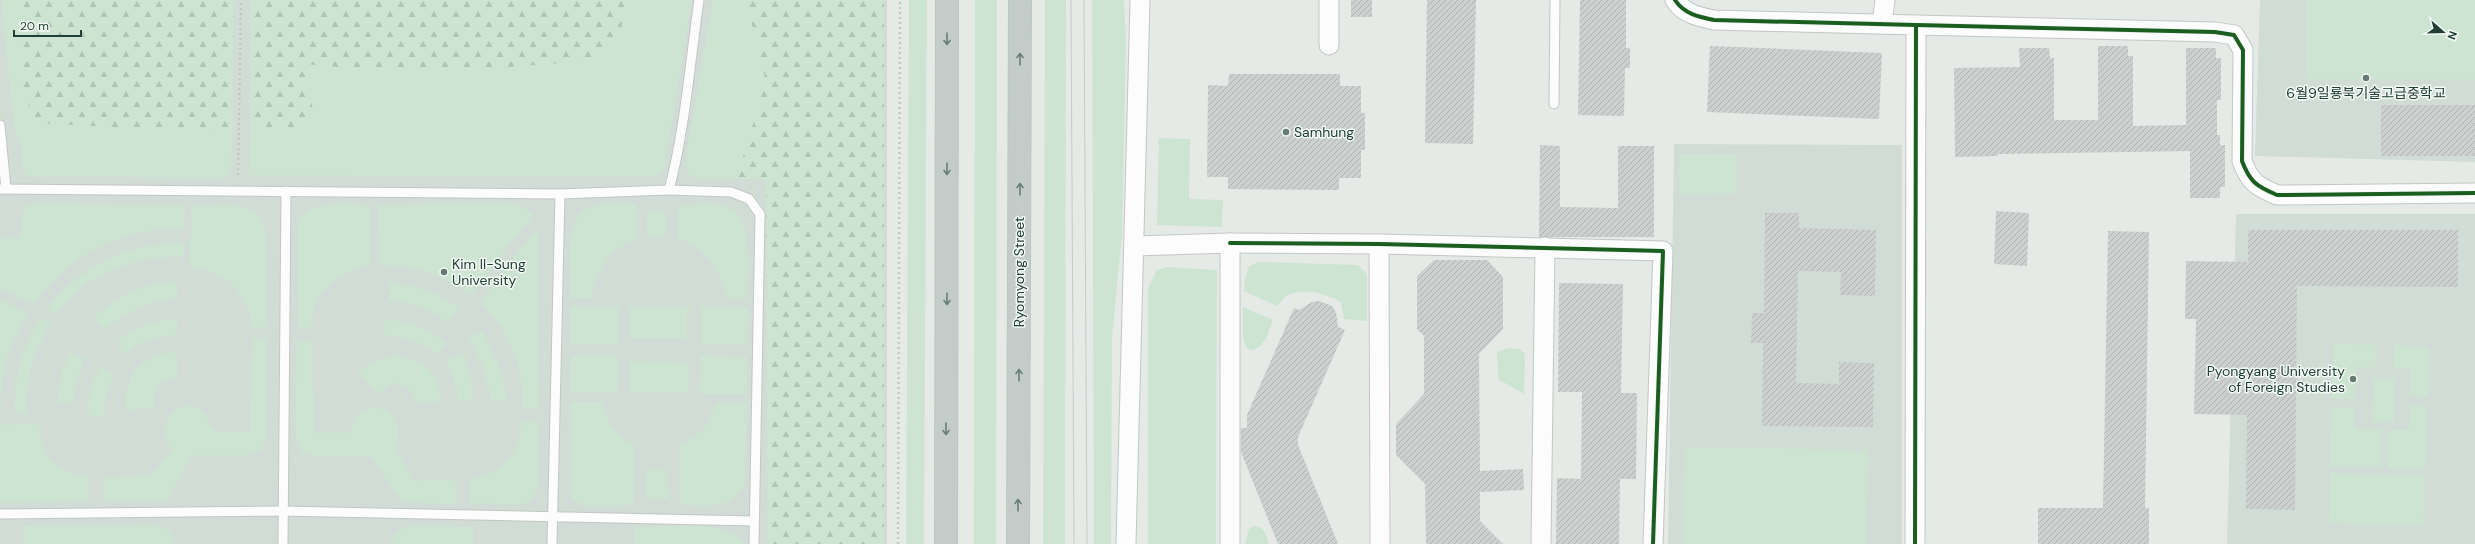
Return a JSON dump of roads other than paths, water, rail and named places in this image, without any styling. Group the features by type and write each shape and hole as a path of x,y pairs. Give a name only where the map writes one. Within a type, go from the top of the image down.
{"highway":[{"path":"946,544 947,0"},
{"name":"Ryomyong Street","path":"1018,544 1020,0"}],"street":[{"path":"1126,544 1135,246 1140,0"},
{"path":"1329,45 1330,0"},
{"path":"1675,0 1679,6 1694,16 1714,20 2215,32 2234,35 2243,50 2242,161 2248,178 2261,188 2277,195 2475,193"},
{"path":"1882,24 1884,0"},
{"path":"1916,25 1916,544"},
{"path":"1135,246 1230,243 1379,244 1663,251 1653,544"},
{"path":"1230,243 1230,544"},
{"path":"1379,244 1380,544"},
{"path":"1542,544 1545,248"}],"lane":[{"path":"669,190 679,152 683,110 699,0"},
{"path":"1554,104 1555,0"},
{"path":"0,125 3,189 560,194 669,190 731,192 749,198 760,214 754,544"},
{"path":"282,544 286,191"},
{"path":"552,544 560,194"},
{"path":"0,514 282,512 552,515 754,521"}],"tram line":[{"path":"1071,0 1074,544"},
{"path":"1084,0 1087,544"}],"place":[{"name":"6월9일룡북기술고급중학교","path":"2366,78"},
{"name":"Samhung","path":"1286,132"},
{"name":"Kim Il-Sung University","path":"444,272"},
{"name":"Pyongyang University of Foreign Studies","path":"2353,379"}]}
